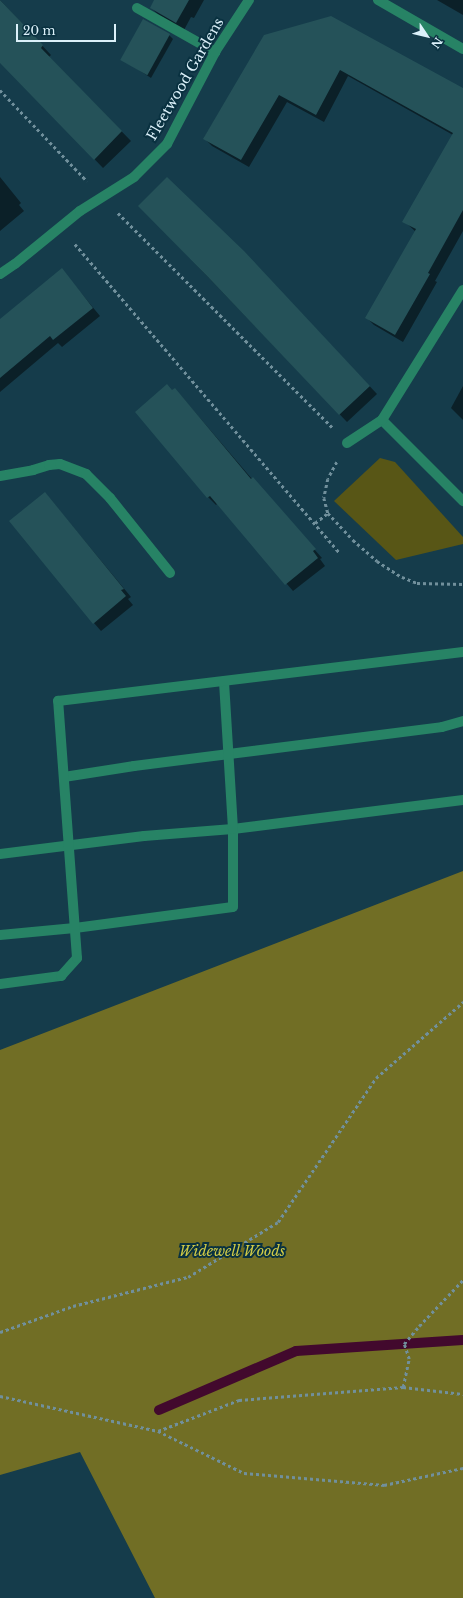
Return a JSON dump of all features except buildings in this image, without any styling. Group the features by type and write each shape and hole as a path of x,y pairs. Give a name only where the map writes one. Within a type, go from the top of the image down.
{"street":[{"name":"Fleetwood Gardens","path":"0,274 61,228 80,211 103,198 134,177 167,144 215,52 248,0"},
{"path":"378,0 463,49"},
{"path":"137,8 215,52"},
{"path":"347,443 382,420 463,290"},
{"path":"382,420 463,501"},
{"path":"0,476 27,472 49,465 60,464 86,474 110,498 170,574"},
{"path":"0,984 61,976 77,958 58,701 463,652"},
{"path":"0,935 75,928 234,907 233,829 224,682"},
{"path":"64,778 228,754 442,727 463,721"},
{"path":"0,854 144,836 233,829 463,800"}],"path":[{"path":"0,90 103,198 347,443 328,480 324,498 328,513 353,540 371,556 402,577 417,583 463,584"},
{"path":"61,228 340,553"},
{"path":"315,523 328,513"},
{"path":"0,1332 73,1306 188,1277 278,1222 376,1078 463,1002"},
{"path":"403,1387 409,1359 404,1344 463,1280"},
{"path":"158,1431 239,1400 403,1387 463,1394"},
{"path":"0,1396 158,1431 244,1473 384,1485 463,1468"}],"shaded area":[{"path":"380,458 395,462 463,537 463,544 396,560 334,501"}],"green space":[{"name":"Widewell Woods","path":"463,871 463,1598 155,1598 80,1452 0,1475 0,1050"}],"waterway":[{"path":"159,1410 296,1351 463,1340"}]}
